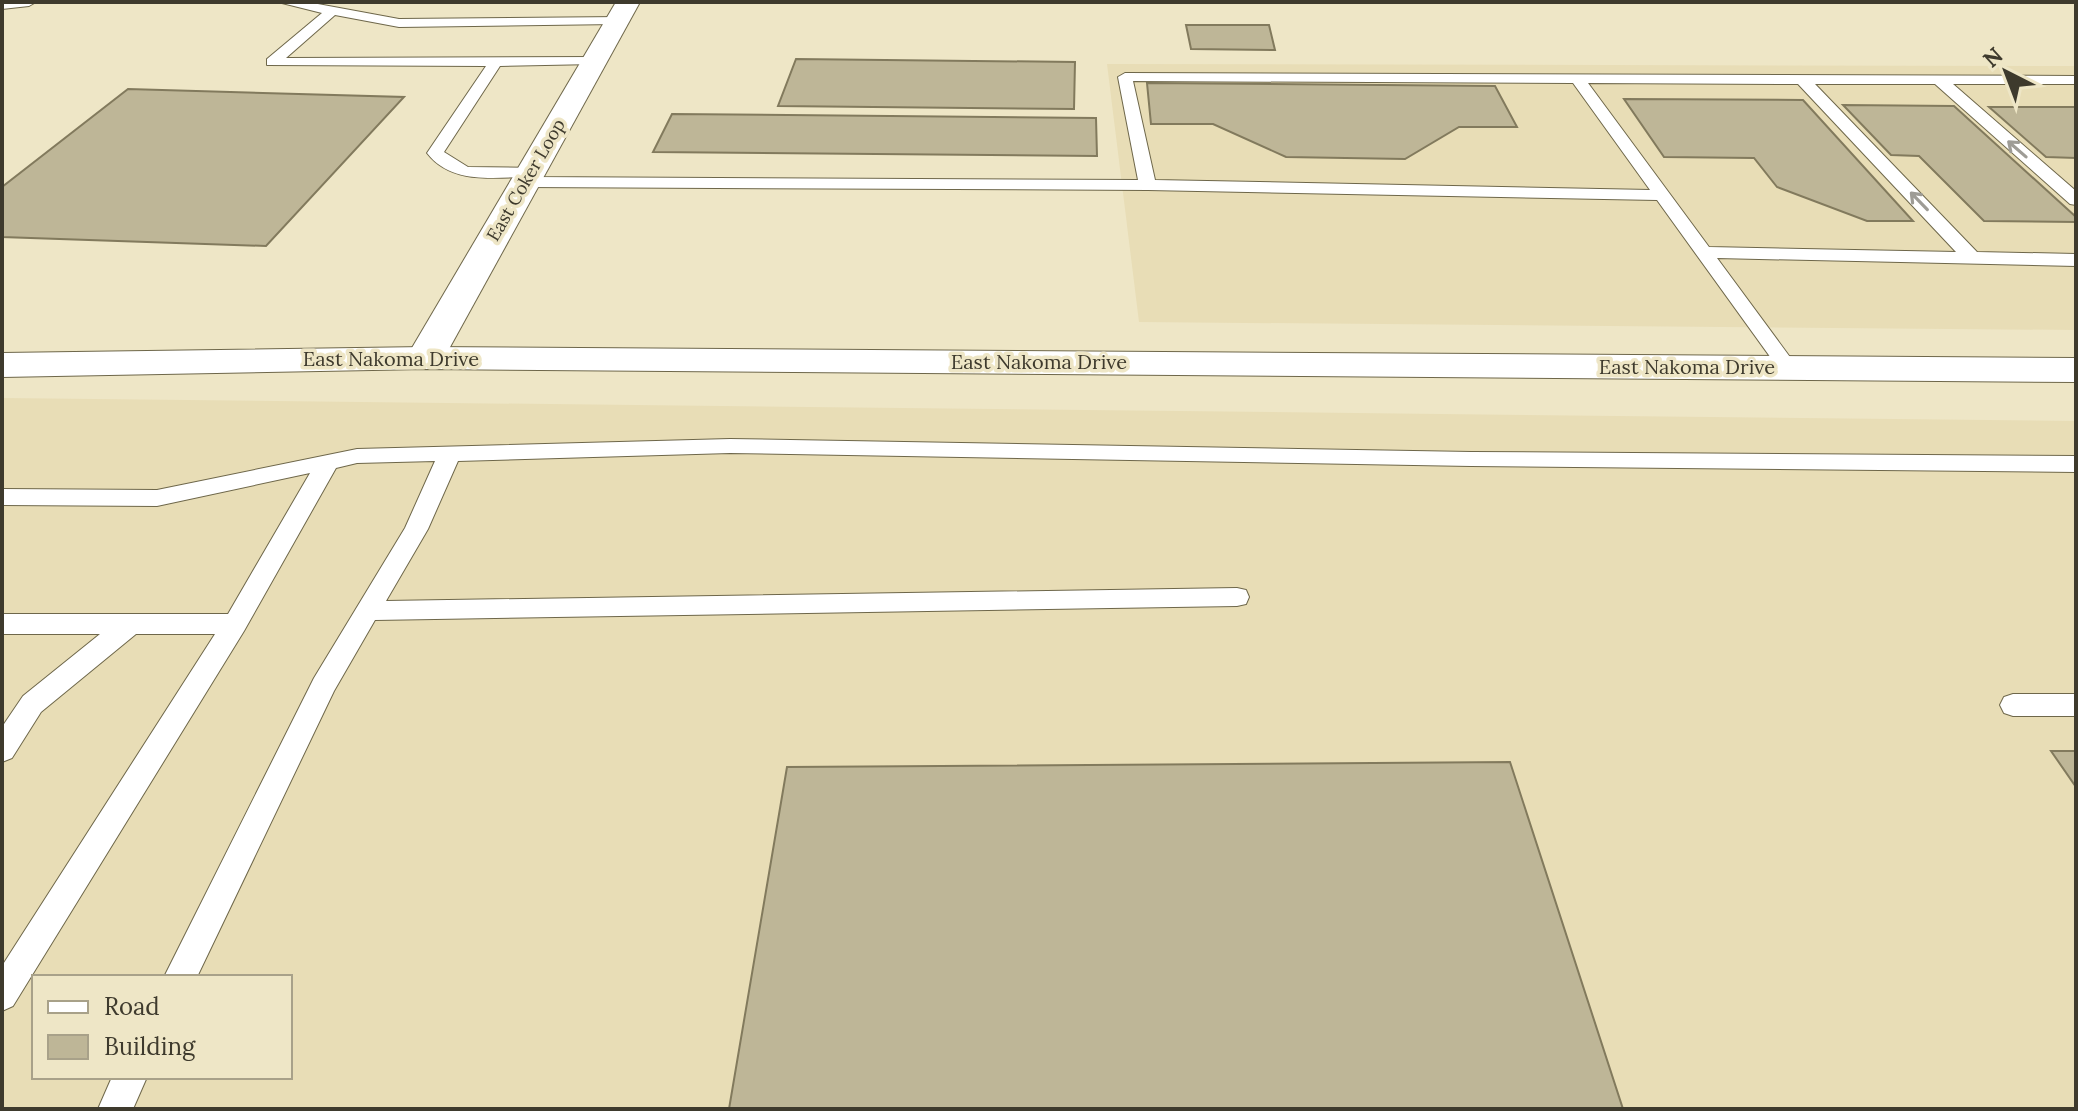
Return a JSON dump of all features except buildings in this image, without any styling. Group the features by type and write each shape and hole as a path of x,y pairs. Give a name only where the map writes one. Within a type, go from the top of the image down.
{"main road":[{"name":"East Coker Loop","path":"425,358 622,11"},
{"name":"East Nakoma Drive","path":"2,365 425,358 2076,370"}],"lane":[{"path":"2,5 29,2"},
{"path":"285,2 399,23 511,21 622,11"},
{"path":"511,21 524,2"},
{"path":"332,11 272,62 595,60"},
{"path":"496,62 435,153 442,164 455,171 528,177 1662,195"},
{"path":"1148,185 1125,77 2076,80"},
{"path":"1577,78 1788,368"},
{"path":"1802,79 1972,258"},
{"path":"1939,80 2076,200"},
{"path":"1704,252 2076,260"},
{"path":"2,497 157,498 357,456 730,446 1471,459 2076,464"},
{"path":"181,975 323,686 416,529 450,453"},
{"path":"2,995 235,624 328,462"},
{"path":"368,611 1237,597"},
{"path":"2,624 235,624"},
{"path":"2,750 32,704 130,624"},
{"path":"2013,705 2076,705"},
{"path":"115,1109 129,1079"}],"shaded area":[{"path":"1107,64 2076,66 2076,330 1139,322"},
{"path":"2,398 2076,421 2076,1109 2,1109"}]}
